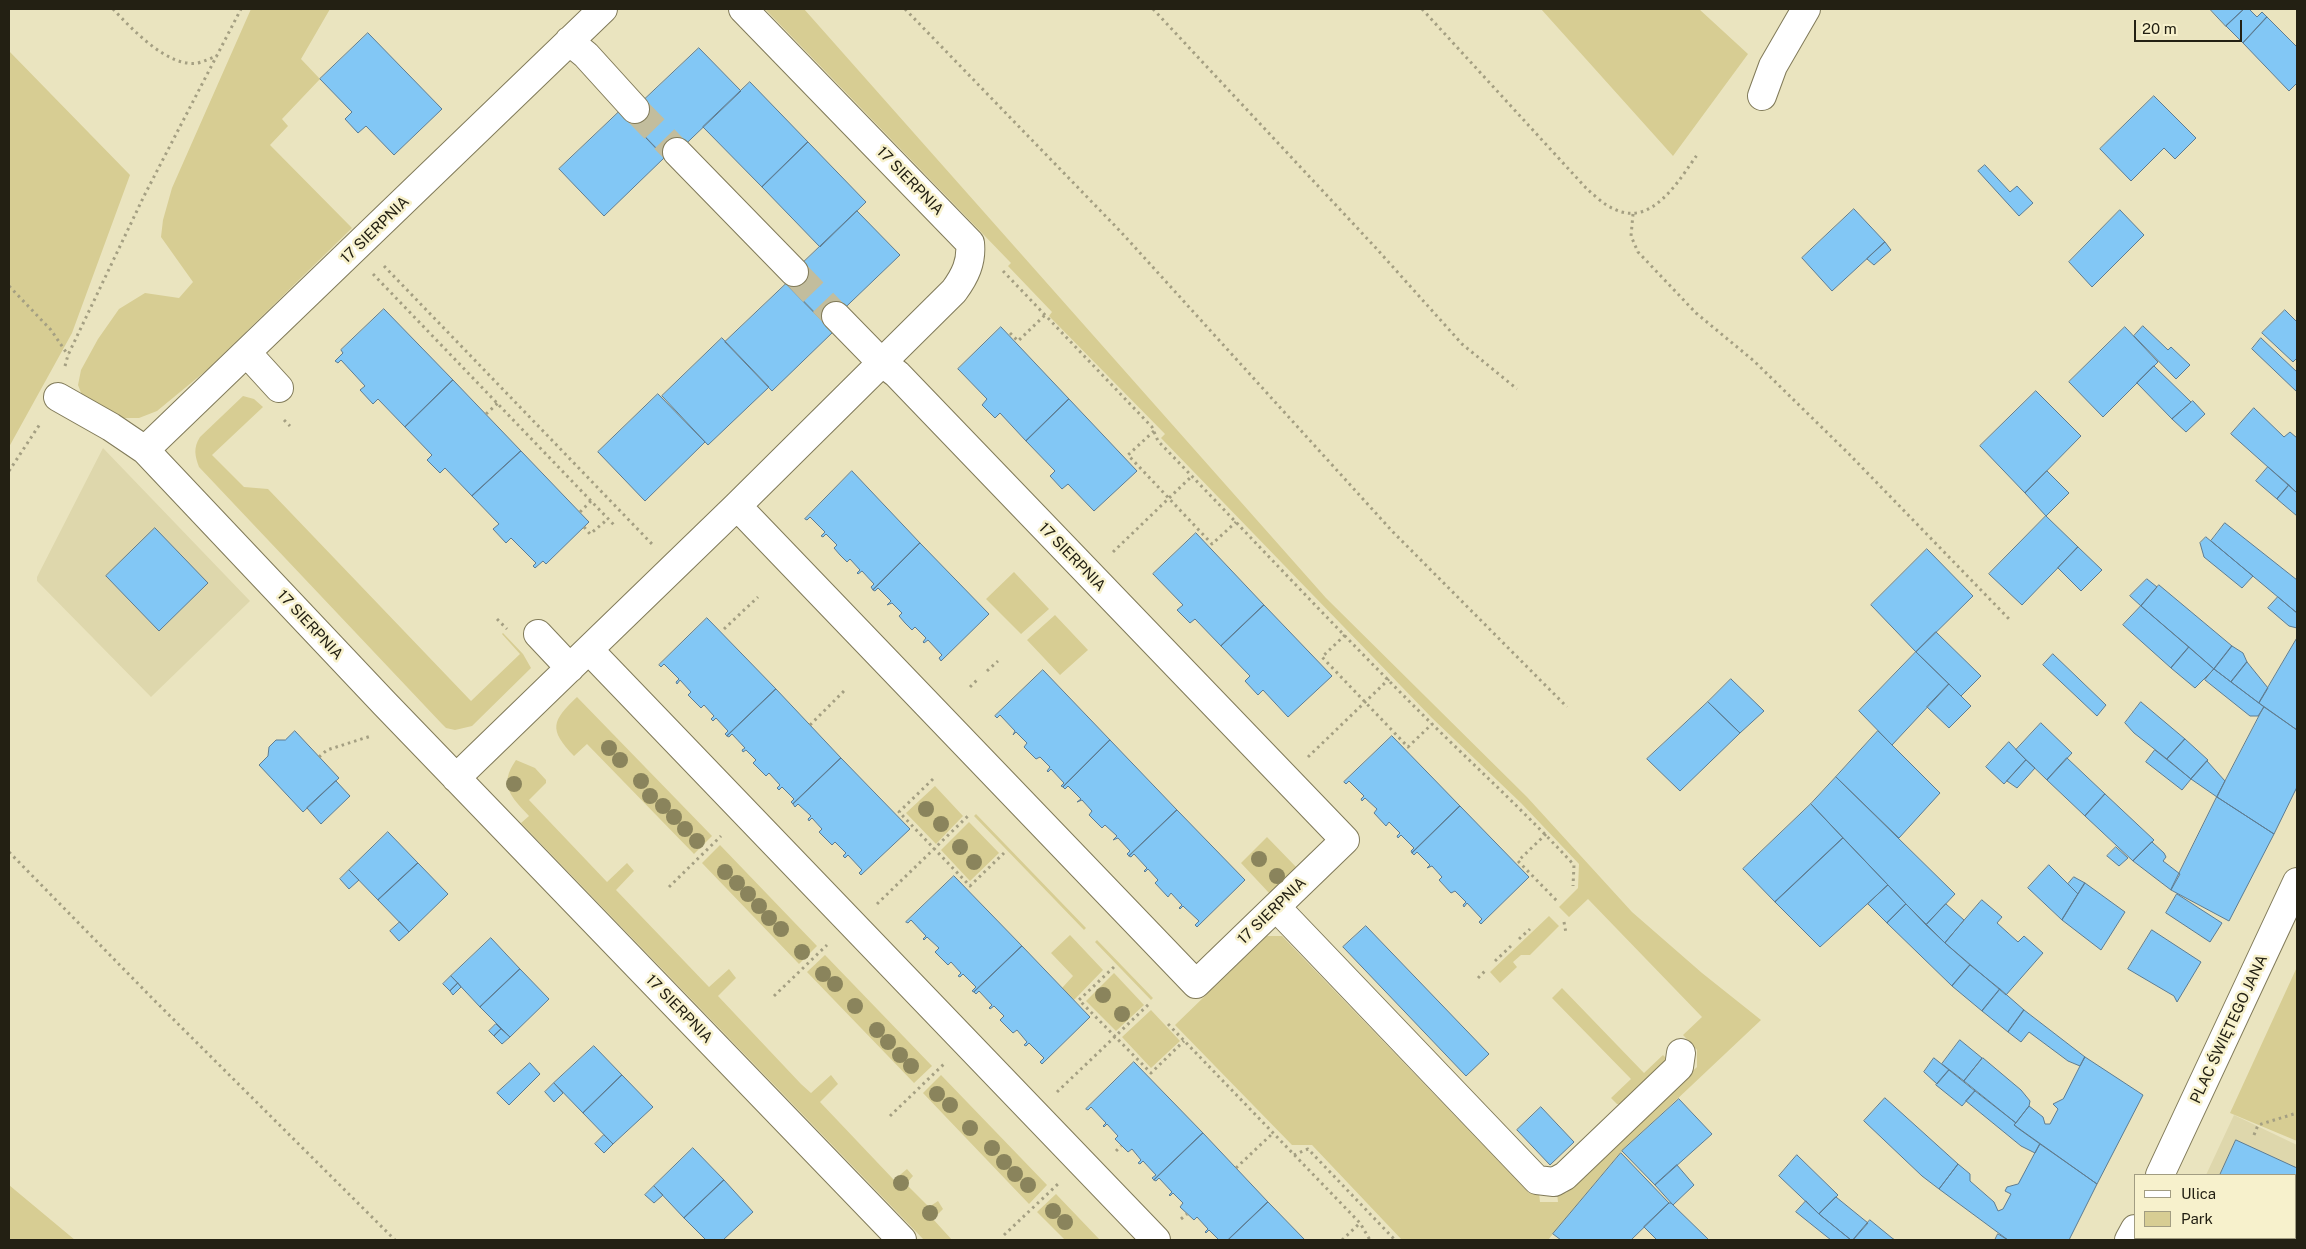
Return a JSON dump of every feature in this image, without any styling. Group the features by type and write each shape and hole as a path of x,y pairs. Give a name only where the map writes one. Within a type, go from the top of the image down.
{"street":[{"name":"17 SIERPNIA","path":"145,450 604,9"},
{"name":"17 SIERPNIA","path":"456,778 737,506 954,290 968,267 972,255 970,243 743,9"},
{"path":"1762,96 1773,66 1806,9"},
{"path":"569,41 591,60 635,109"},
{"path":"676,152 794,272"},
{"path":"836,316 880,362"},
{"path":"247,353 279,388"},
{"name":"17 SIERPNIA","path":"737,506 1196,984 1345,840 897,374 880,362"},
{"name":"17 SIERPNIA","path":"58,397 111,427 145,450 456,778 902,1240"},
{"path":"538,634 580,659 1156,1240"},
{"name":"PLAC ŚWIĘTEGO JANA","path":"2160,1174 2297,882"},
{"path":"1276,907 1537,1180 1554,1182 1565,1176 1679,1067 1681,1053"}],"path":[{"path":"113,9 146,41 173,58 184,62 198,63 217,56"},
{"path":"9,471 58,397 68,355 144,196 241,9"},
{"path":"905,9 1121,232 1392,531 1567,707"},
{"path":"1153,9 1375,247 1462,344 1517,389"},
{"path":"1422,9 1586,188 1614,210 1633,214 1651,208 1668,194 1698,156"},
{"path":"1633,214 1632,236 1638,252 1696,313 1754,361 1849,454 2010,620"},
{"path":"377,259 653,544"},
{"path":"367,269 616,527"},
{"path":"1003,271 1154,431 1158,441 1236,522 1432,724 1546,834 1574,865 1573,886"},
{"path":"9,286 51,330 68,355"},
{"path":"1010,333 1018,341 1045,315"},
{"path":"486,414 498,403"},
{"path":"1154,431 1128,455 1212,544 1236,522"},
{"path":"1122,542 1192,476"},
{"path":"580,512 592,500"},
{"path":"584,527 590,534 608,519"},
{"path":"724,629 758,597"},
{"path":"498,619 511,633"},
{"path":"1346,635 1322,657 1408,747 1432,724"},
{"path":"987,671 998,661"},
{"path":"970,687 979,678"},
{"path":"1318,748 1389,679"},
{"path":"810,725 846,690"},
{"path":"319,757 327,750 377,735"},
{"path":"933,779 899,812 970,886 1004,853"},
{"path":"888,894 968,816"},
{"path":"669,887 728,829"},
{"path":"1546,834 1518,861 1558,902"},
{"path":"9,852 153,999 395,1240"},
{"path":"1564,922 1566,934"},
{"path":"1519,939 1530,929"},
{"path":"774,996 833,939"},
{"path":"1496,961 1511,946"},
{"path":"1114,967 1079,1000 1151,1073 1184,1041"},
{"path":"1478,978 1488,969"},
{"path":"1065,1085 1149,1004"},
{"path":"1168,1024 1360,1223 1370,1240"},
{"path":"890,1116 949,1059"},
{"path":"2254,1135 2258,1125 2297,1112"},
{"path":"1236,1168 1273,1133"},
{"path":"1294,1155 1308,1150 1395,1240"},
{"path":"1004,1235 1064,1178"},
{"path":"1342,1240 1360,1223"}],"shaded area":[{"path":"103,448 250,601 151,697 37,581 37,577"},
{"path":"2234,1115 2297,1145 2297,1240 2176,1240 2296,1239 2296,1174 2206,1174"}],"green space":[{"path":"251,9 330,9 301,59 320,79 282,119 288,126 270,145 352,228 208,369 157,411 139,418 119,418 83,398 78,385 81,370 98,339 119,309 145,293 179,298 193,282 161,237 163,220 172,188"},
{"path":"765,9 804,9 1326,598 1527,797 1632,912 1702,973 1761,1020 1621,1152 1548,1240 1402,1240 1312,1145 1292,1145 1175,1025 1267,936 1282,936 1529,1193 1539,1193 1540,1202 1558,1202 1557,1193 1566,1193 1697,1067 1697,1050 1683,1035 1702,1017 1588,899 1569,917 1559,907 1578,888 1579,864 1521,803 1432,718 1161,438 1165,434 1049,316 1052,312 1008,266 1011,263"},
{"path":"1541,9 1699,9 1748,54 1673,156"},
{"path":"9,51 130,175 72,333 9,447"},
{"path":"243,396 254,399 263,407 212,455 244,487 268,489 471,701 520,654 503,633 523,654 531,668 472,726 455,730 446,728 199,467 195,452 200,437"},
{"path":"1014,572 1049,609 1021,634 986,599"},
{"path":"1055,615 1088,650 1060,675 1027,640"},
{"path":"577,697 712,836 694,854 587,744 574,756 560,739 556,725 558,719"},
{"path":"516,760 535,768 546,780 546,783 529,800 607,882 627,863 634,871 616,890 709,987 729,969 736,978 718,996 801,1084 811,1093 831,1075 838,1084 820,1102 894,1180 907,1169 913,1176 906,1184 929,1207 938,1201 943,1209 933,1219 952,1240 924,1240 521,823 529,816 512,796 507,784 511,769"},
{"path":"935,786 963,816 936,844 906,813"},
{"path":"976,814 1086,928 1084,930 974,816"},
{"path":"969,822 999,853 970,881 941,850"},
{"path":"1267,837 1297,868 1270,894 1241,863"},
{"path":"720,845 817,946 799,964 702,863"},
{"path":"1549,916 1559,926 1530,955 1521,955 1513,962 1517,967 1500,983 1490,972"},
{"path":"1070,935 1103,970 1074,1000 1062,988 1073,976 1051,953"},
{"path":"1097,940 1153,998 1151,1000 1095,942"},
{"path":"825,955 932,1066 914,1083 807,972"},
{"path":"2297,967 2297,1141 2230,1113"},
{"path":"1114,973 1144,1005 1116,1031 1086,1001"},
{"path":"1562,988 1644,1073 1663,1055 1665,1057 1665,1065 1624,1104 1617,1104 1611,1098 1631,1079 1552,998"},
{"path":"1151,1010 1180,1041 1151,1068 1122,1037"},
{"path":"941,1075 1047,1185 1029,1204 923,1093"},
{"path":"9,1185 75,1240 9,1240"},
{"path":"1056,1194 1100,1240 1065,1240 1037,1212"}],"building":[{"path":"2210,9 2244,9 2226,26"},
{"path":"2244,9 2249,9 2257,17 2262,12 2267,17 2243,43 2226,26"},
{"path":"2267,17 2297,47 2297,83 2289,91 2243,43"},
{"path":"368,33 442,109 394,155 366,126 358,133 345,119 352,112 320,79"},
{"path":"699,48 741,91 668,161 626,117"},
{"path":"750,82 808,142 762,187 703,127"},
{"path":"2154,96 2196,138 2175,159 2164,148 2131,181 2100,149"},
{"path":"620,111 665,157 604,216 559,169"},
{"path":"808,142 866,202 820,247 762,187"},
{"path":"1985,165 2010,192 2017,186 2033,203 2019,216 1978,171"},
{"path":"1854,209 1885,242 1832,291 1802,258"},
{"path":"2120,210 2144,235 2092,287 2069,262"},
{"path":"857,211 900,255 827,325 784,281"},
{"path":"1885,242 1891,250 1874,265 1867,259"},
{"path":"786,284 833,332 772,391 725,342"},
{"path":"384,309 453,380 405,427 378,399 373,404 360,390 365,386 341,360 338,363 335,361 343,353 341,350"},
{"path":"2285,310 2297,322 2297,358 2293,362 2262,333"},
{"path":"2143,326 2168,350 2171,347 2190,365 2176,379 2134,336"},
{"path":"1001,327 1069,399 1026,441 1000,413 995,418 982,405 987,399 958,369"},
{"path":"2125,327 2158,362 2103,417 2069,382"},
{"path":"722,338 769,387 708,445 662,396"},
{"path":"2261,338 2297,372 2297,392 2252,349"},
{"path":"2154,366 2191,402 2172,419 2137,383"},
{"path":"453,380 521,451 472,496 445,468 440,473 427,460 432,455 405,427"},
{"path":"2036,391 2081,436 2025,493 1980,446"},
{"path":"658,394 705,442 645,501 598,452"},
{"path":"1069,399 1137,471 1094,511 1068,484 1062,489 1050,476 1055,471 1026,441"},
{"path":"2193,401 2205,414 2186,432 2172,419"},
{"path":"2254,408 2284,437 2290,432 2297,438 2297,493 2231,434"},
{"path":"521,451 589,522 546,564 543,561 535,568 533,566 536,563 511,538 506,543 493,529 499,524 472,496"},
{"path":"2268,467 2289,485 2277,499 2256,481"},
{"path":"852,471 920,543 873,590 871,587 874,584 862,571 857,573 860,570 850,559 847,562 834,548 837,545 826,534 823,537 821,536 825,532 810,517 807,520 805,519"},
{"path":"2047,471 2069,493 2046,516 2025,493"},
{"path":"2289,485 2297,493 2297,516 2277,499"},
{"path":"2046,516 2078,547 2022,605 1989,574"},
{"path":"2225,523 2297,580 2297,613 2211,541"},
{"path":"155,528 208,583 159,631 106,576"},
{"path":"1196,533 1264,605 1221,646 1195,619 1190,623 1177,610 1183,605 1153,574"},
{"path":"2206,537 2253,576 2242,588 2204,557 2200,543"},
{"path":"920,543 989,614 941,661 939,658 942,655 928,640 923,642 926,638 915,627 912,630 905,623 899,616 902,613 892,603 887,605 891,601 878,588 875,591 873,590"},
{"path":"2078,547 2102,570 2081,591 2058,568"},
{"path":"1927,549 1973,596 1916,652 1871,605"},
{"path":"2147,579 2157,587 2141,606 2130,596"},
{"path":"2159,585 2232,646 2214,669 2141,606"},
{"path":"2278,597 2297,613 2297,628 2289,626 2268,608"},
{"path":"1264,605 1332,676 1288,717 1263,690 1258,695 1245,681 1250,676 1221,646"},
{"path":"2141,606 2189,647 2171,668 2123,625"},
{"path":"707,618 776,689 727,736 725,734 728,731 716,718 713,721 711,719 714,716 704,705 701,708 688,695 691,692 680,680 677,684 676,682 679,679 664,664 661,667 659,665"},
{"path":"1936,632 1981,676 1961,696 1916,652"},
{"path":"2297,638 2297,730 2259,703"},
{"path":"2232,646 2243,653 2247,662 2231,682 2214,669"},
{"path":"2189,647 2214,669 2195,688 2171,668"},
{"path":"1916,652 1949,684 1892,745 1859,711"},
{"path":"2053,654 2106,705 2097,716 2043,665"},
{"path":"2247,662 2268,688 2259,703 2231,682"},
{"path":"2214,669 2264,707 2258,716 2250,716 2205,680"},
{"path":"1043,670 1110,740 1063,787 1061,786 1064,783 1051,769 1047,771 1050,767 1040,757 1036,759 1024,747 1027,743 1016,732 1013,735 1015,731 1000,715 997,718 995,716"},
{"path":"1731,679 1764,711 1740,733 1708,702"},
{"path":"1949,684 1971,706 1949,728 1927,707"},
{"path":"776,689 841,758 793,804 791,802 794,799 782,787 779,790 777,788 780,785 769,773 766,776 753,763 756,760 746,750 743,752 742,750 745,748 732,734 729,737 727,736"},
{"path":"1708,702 1740,733 1680,791 1647,759"},
{"path":"2141,702 2185,739 2167,759 2134,733 2125,723"},
{"path":"2264,707 2297,730 2297,787 2274,834 2217,797"},
{"path":"2041,723 2072,753 2047,780 2016,750"},
{"path":"295,731 339,778 303,812 259,765 268,756 269,747 276,740 285,740"},
{"path":"1878,731 1940,793 1899,838 1836,777"},
{"path":"1392,736 1460,806 1412,853 1411,851 1414,848 1401,835 1398,838 1397,836 1400,833 1389,822 1386,826 1374,813 1377,809 1365,798 1362,801 1361,799 1364,796 1349,781 1346,784 1344,782"},
{"path":"2185,739 2208,760 2191,779 2167,759"},
{"path":"1110,740 1177,810 1129,856 1127,854 1130,851 1118,838 1113,840 1117,836 1105,825 1102,828 1089,815 1092,811 1082,800 1077,802 1081,799 1068,786 1065,789 1063,787"},
{"path":"2009,742 2026,760 2004,784 1986,767"},
{"path":"2155,750 2191,779 2182,790 2146,762"},
{"path":"841,758 910,829 861,875 859,873 862,870 848,855 845,858 843,856 846,853 835,842 832,845 819,832 822,829 812,818 809,821 808,819 811,816 798,804 795,807 793,804"},
{"path":"2067,758 2105,794 2085,816 2047,780"},
{"path":"2026,760 2035,768 2017,788 2007,781"},
{"path":"2207,761 2225,781 2217,797 2191,779"},
{"path":"1836,777 1955,894 1926,925 1811,804"},
{"path":"336,781 350,796 321,824 307,808"},
{"path":"2105,794 2154,840 2133,861 2085,816"},
{"path":"2217,797 2274,834 2229,921 2171,890"},
{"path":"1811,804 1843,838 1775,902 1743,869"},
{"path":"1460,806 1529,877 1481,924 1479,922 1482,919 1467,903 1464,907 1463,905 1466,902 1455,891 1451,893 1439,880 1442,877 1432,866 1427,868 1430,865 1417,852 1414,855 1412,853"},
{"path":"1177,810 1245,880 1197,927 1195,925 1199,921 1183,906 1179,908 1182,905 1171,893 1168,897 1155,883 1158,880 1148,869 1144,871 1147,868 1134,854 1131,857 1129,856"},
{"path":"388,832 418,863 378,900 349,870"},
{"path":"1843,838 1888,885 1820,947 1775,902"},
{"path":"2152,842 2164,853 2166,857 2163,861 2180,874 2171,890 2133,861"},
{"path":"2116,847 2128,858 2119,866 2107,856"},
{"path":"418,863 448,894 409,932 378,900"},
{"path":"2049,865 2078,894 2062,920 2028,888"},
{"path":"349,870 359,880 349,889 340,879"},
{"path":"954,876 1022,946 974,992 972,991 976,987 963,974 960,977 958,976 961,973 951,962 948,965 935,952 939,948 927,937 923,939 926,936 911,920 908,923 906,922"},
{"path":"2074,877 2085,883 2078,894 2068,884"},
{"path":"2085,883 2125,912 2101,950 2062,920"},
{"path":"1888,885 1906,904 1887,923 1868,904"},
{"path":"2177,894 2222,923 2210,942 2166,913"},
{"path":"1982,900 2002,917 1997,923 2018,942 2024,936 2043,953 2006,995 1945,943"},
{"path":"1906,904 1970,965 1952,986 1887,923"},
{"path":"1946,904 1964,920 1945,943 1926,925"},
{"path":"400,922 409,932 399,941 390,931"},
{"path":"1366,926 1489,1054 1466,1076 1343,947"},
{"path":"2152,930 2201,962 2177,1002 2174,996 2128,969"},
{"path":"491,938 520,969 480,1007 451,976"},
{"path":"1022,946 1090,1017 1042,1064 1040,1062 1044,1058 1029,1043 1026,1046 1024,1045 1027,1042 1017,1030 1013,1033 1000,1020 1004,1016 994,1006 989,1008 992,1005 979,991 976,994 974,992"},
{"path":"1970,965 2000,989 1982,1011 1952,986"},
{"path":"520,969 549,999 510,1037 480,1007"},
{"path":"451,976 458,983 450,991 443,984"},
{"path":"458,983 461,987 453,995 450,991"},
{"path":"2000,989 2024,1010 2008,1032 1982,1011"},
{"path":"2024,1010 2085,1057 2080,1066 2068,1061 2029,1032 2021,1042 2008,1032"},
{"path":"496,1024 501,1029 494,1036 489,1031"},
{"path":"501,1029 510,1037 502,1044 494,1036"},
{"path":"1960,1040 1982,1058 1964,1081 1942,1064"},
{"path":"594,1046 622,1075 583,1113 554,1083"},
{"path":"2085,1057 2143,1095 2097,1184 2014,1125 2029,1106 2043,1117 2045,1124 2050,1124 2058,1109 2053,1104 2063,1099"},
{"path":"1934,1058 1949,1070 1937,1084 1924,1072"},
{"path":"1983,1058 2021,1090 2030,1101 2029,1106 2016,1123 1964,1081"},
{"path":"1134,1062 1203,1133 1154,1180 1152,1178 1156,1175 1143,1161 1140,1164 1138,1163 1141,1160 1132,1149 1128,1152 1115,1139 1118,1136 1107,1124 1103,1126 1106,1123 1091,1107 1088,1110 1086,1109"},
{"path":"530,1063 540,1074 509,1105 497,1093"},
{"path":"1949,1070 1975,1091 1962,1106 1936,1085"},
{"path":"622,1075 653,1107 613,1144 583,1113"},
{"path":"554,1083 563,1093 554,1102 545,1092"},
{"path":"1975,1091 2016,1123 2014,1125 2040,1144 2035,1153 2021,1146 1966,1101"},
{"path":"1885,1098 1958,1164 1939,1189 1922,1176 1864,1121"},
{"path":"1679,1099 1712,1134 1655,1185 1622,1151"},
{"path":"1541,1107 1574,1142 1550,1165 1517,1130"},
{"path":"1203,1133 1268,1202 1228,1240 1219,1240 1209,1230 1206,1233 1208,1229 1197,1217 1194,1220 1180,1207 1183,1203 1173,1193 1169,1195 1172,1192 1159,1178 1156,1181 1154,1180"},
{"path":"604,1135 613,1144 604,1153 595,1144"},
{"path":"2236,1140 2297,1168 2296,1212 2296,1174 2220,1174"},
{"path":"2040,1144 2097,1184 2069,1240 2008,1240 1939,1189 1958,1164 1970,1174 1970,1181 1994,1202 1998,1211 2003,1209 2011,1194 2005,1191 2007,1187 2018,1184"},
{"path":"693,1148 724,1180 684,1218 654,1186"},
{"path":"1621,1153 1669,1203 1631,1240 1561,1240 1553,1234"},
{"path":"1797,1155 1838,1195 1819,1214 1779,1176"},
{"path":"1677,1165 1694,1185 1673,1205 1655,1185"},
{"path":"724,1180 753,1212 723,1240 706,1240 684,1218"},
{"path":"654,1186 663,1195 654,1203 645,1195"},
{"path":"1836,1197 1868,1223 1853,1240 1819,1214"},
{"path":"1806,1201 1851,1240 1831,1240 1796,1212"},
{"path":"1268,1202 1305,1240 1228,1240"},
{"path":"1669,1203 1709,1240 1657,1240 1644,1227"},
{"path":"1870,1220 1892,1238 1895,1240 1853,1240"},
{"path":"1998,1234 2008,1240 1995,1240"},
{"path":"2190,1239 2284,1239 2283,1240"}],"tunnel":[{"path":"635,109 677,152"},
{"path":"794,272 836,316"}]}
